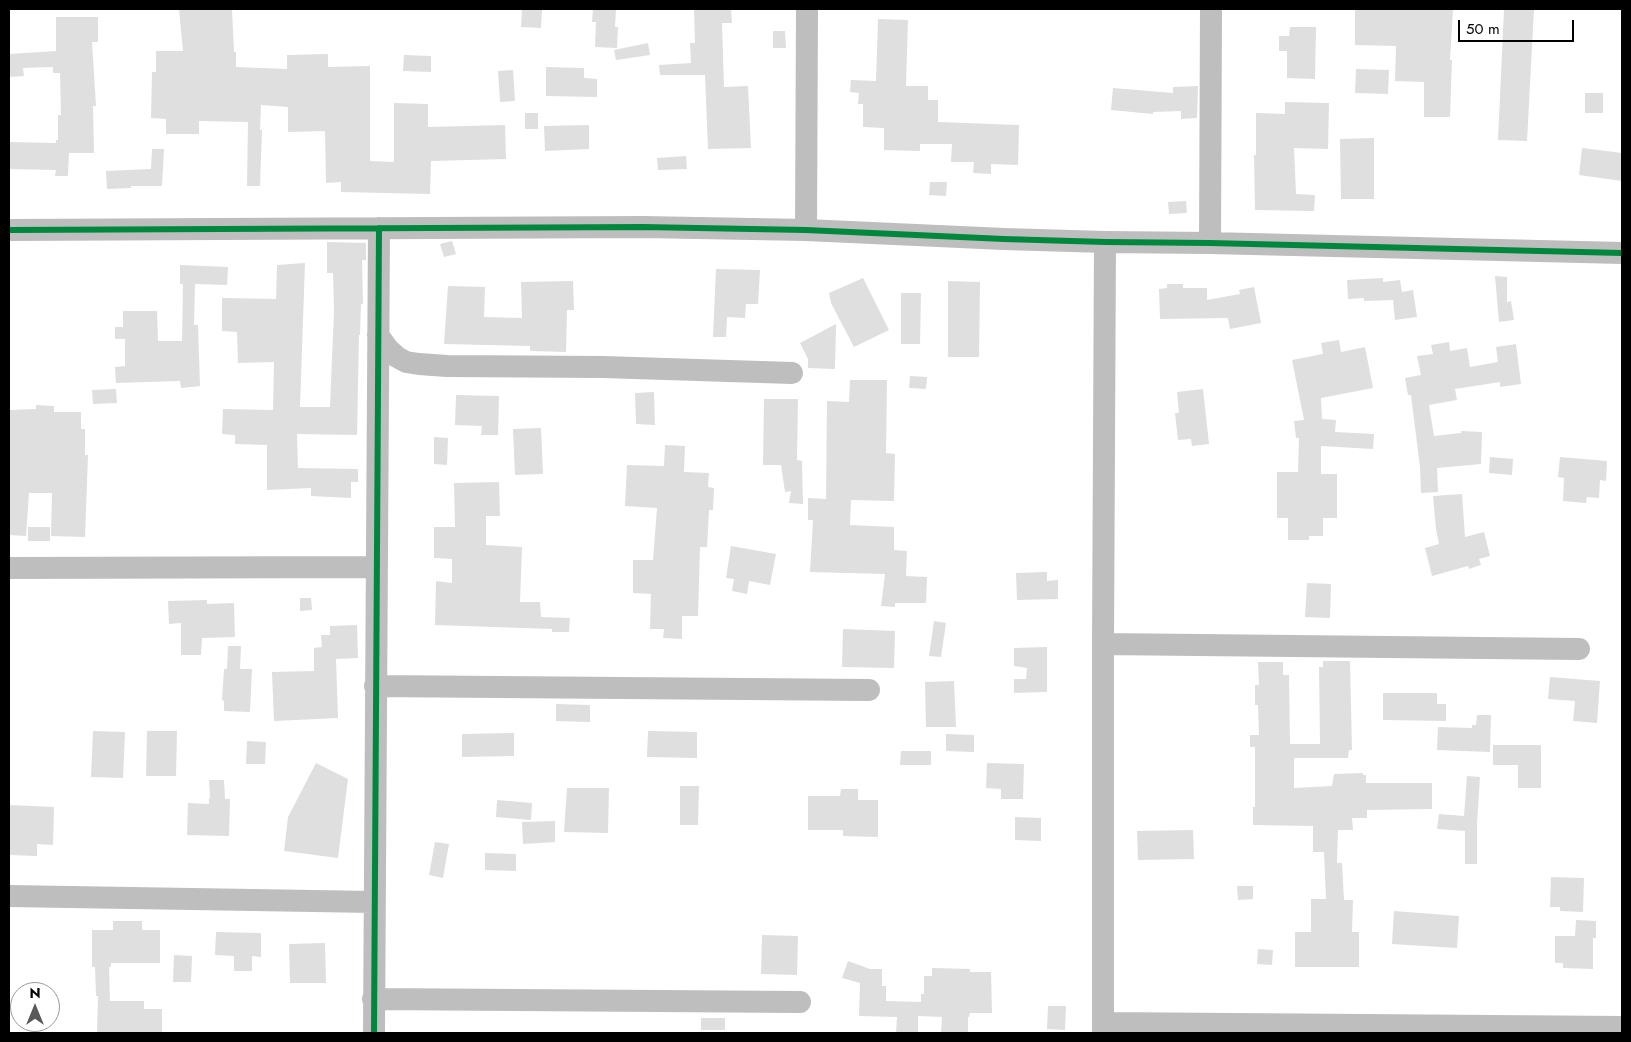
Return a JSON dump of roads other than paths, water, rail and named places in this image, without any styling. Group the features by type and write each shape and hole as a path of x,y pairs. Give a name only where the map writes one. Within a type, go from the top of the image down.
{"street":[{"path":"806,9 806,230"},
{"path":"1210,243 1211,9"},
{"path":"9,230 643,227 806,230 1004,240 1622,252"},
{"path":"374,1033 379,228"},
{"path":"1105,242 1103,1028 1622,1026"},
{"path":"378,335 396,357 406,362 419,364 446,366 603,366 792,374"},
{"path":"9,568 376,567"},
{"path":"1103,644 1579,649"},
{"path":"376,686 869,690"},
{"path":"9,896 374,902"},
{"path":"374,1000 800,1002"}]}
